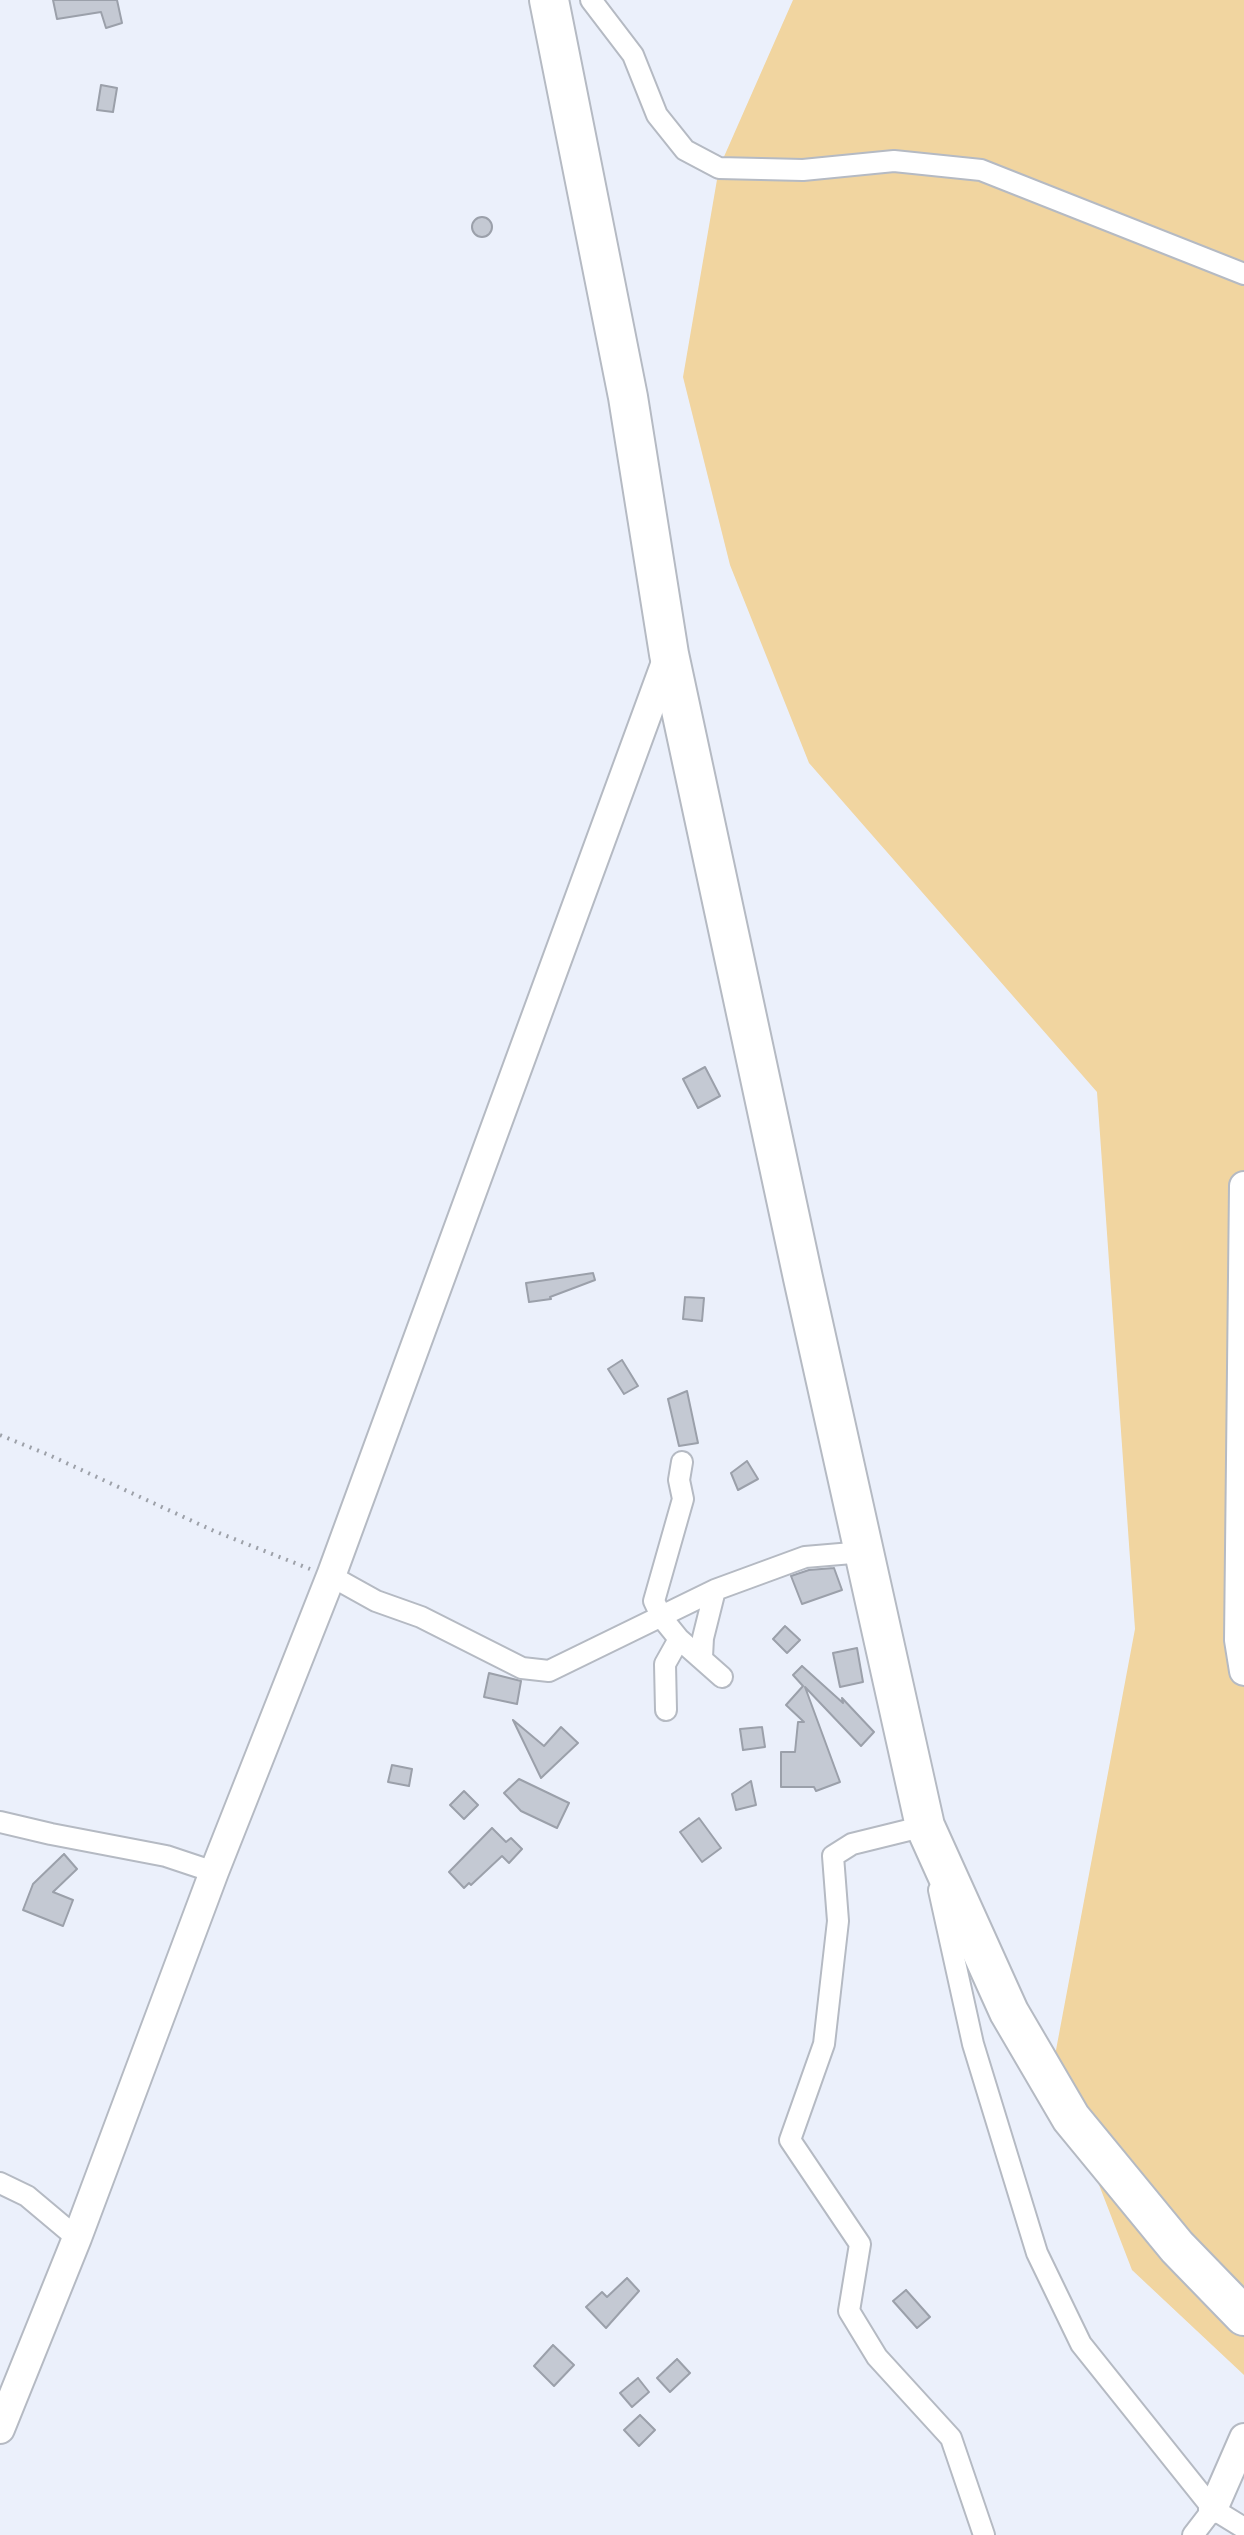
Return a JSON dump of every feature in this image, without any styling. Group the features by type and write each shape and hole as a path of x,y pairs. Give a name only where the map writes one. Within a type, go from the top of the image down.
{"highway":[{"path":"549,0 628,397 669,654 925,1826 1009,2012 1071,2118 1177,2247 1244,2316"}],"street":[{"path":"591,0 633,55 657,115 685,150 719,168 803,170 894,161 981,170 1244,274"},
{"path":"0,2429 77,2238 214,1872 331,1576 669,654"},
{"path":"1244,1186 1239,1640 1244,1671"},
{"path":"682,1462 679,1480 683,1499 654,1601 662,1618 679,1639 722,1677"},
{"path":"331,1576 376,1601 421,1617 522,1668 549,1671 715,1590 805,1557 864,1552"},
{"path":"702,1657 703,1638 715,1590"},
{"path":"666,1710 665,1664 679,1639"},
{"path":"0,1822 166,1856 214,1872"},
{"path":"984,2535 951,2438 877,2357 849,2311 860,2244 790,2140 824,2044 838,1921 833,1856 852,1844 925,1826 973,2044 1037,2253 1081,2344 1213,2509 1244,2528"},
{"path":"0,2183 27,2196 77,2238"},
{"path":"1193,2535 1213,2509 1244,2438"}],"path":[{"path":"0,1435 214,1531 331,1576"}],"shaded area":[{"path":"793,0 1244,0 1244,2375 1132,2270 1053,2066 1135,1629 1097,1092 809,763 730,565 683,377 719,168"}],"building":[{"path":"53,0 117,0 122,23 106,28 101,12 57,19"},
{"path":"101,85 117,88 113,112 97,110"},
{"path":"478,217 486,217 492,227 486,237 478,237 472,231 472,223"},
{"path":"705,1067 720,1096 698,1108 683,1079"},
{"path":"593,1273 595,1280 551,1299 529,1302 526,1283"},
{"path":"685,1297 704,1298 702,1321 683,1319"},
{"path":"622,1360 638,1386 624,1394 608,1369"},
{"path":"687,1391 698,1443 679,1446 668,1399"},
{"path":"747,1461 758,1479 738,1490 731,1473"},
{"path":"834,1568 842,1590 802,1604 791,1576 809,1570"},
{"path":"785,1626 800,1640 787,1653 773,1639"},
{"path":"857,1648 863,1682 840,1687 833,1653"},
{"path":"802,1666 843,1703 842,1698 874,1732 861,1746 805,1687 840,1782 816,1791 814,1787 781,1787 781,1752 795,1752 798,1722 804,1722 786,1705 803,1686 793,1675"},
{"path":"489,1673 521,1681 517,1704 484,1697"},
{"path":"513,1720 544,1746 561,1727 578,1743 541,1778"},
{"path":"762,1727 765,1747 743,1750 740,1729"},
{"path":"392,1765 412,1769 409,1786 388,1782"},
{"path":"519,1779 569,1803 557,1828 521,1811 504,1793"},
{"path":"751,1781 756,1805 736,1810 732,1794"},
{"path":"464,1791 478,1805 464,1819 450,1805"},
{"path":"699,1818 721,1848 702,1862 680,1832"},
{"path":"492,1828 506,1842 511,1838 522,1849 509,1863 502,1856 464,1888 449,1872"},
{"path":"64,1854 77,1869 53,1892 73,1900 63,1926 23,1910 33,1884"},
{"path":"627,2278 639,2291 606,2328 586,2307 602,2292 607,2297"},
{"path":"906,2290 930,2317 917,2328 893,2301"},
{"path":"553,2345 574,2365 554,2386 534,2366"},
{"path":"677,2359 690,2373 670,2392 657,2378"},
{"path":"638,2378 649,2392 632,2407 620,2393"},
{"path":"640,2415 655,2430 639,2446 624,2430"}]}
